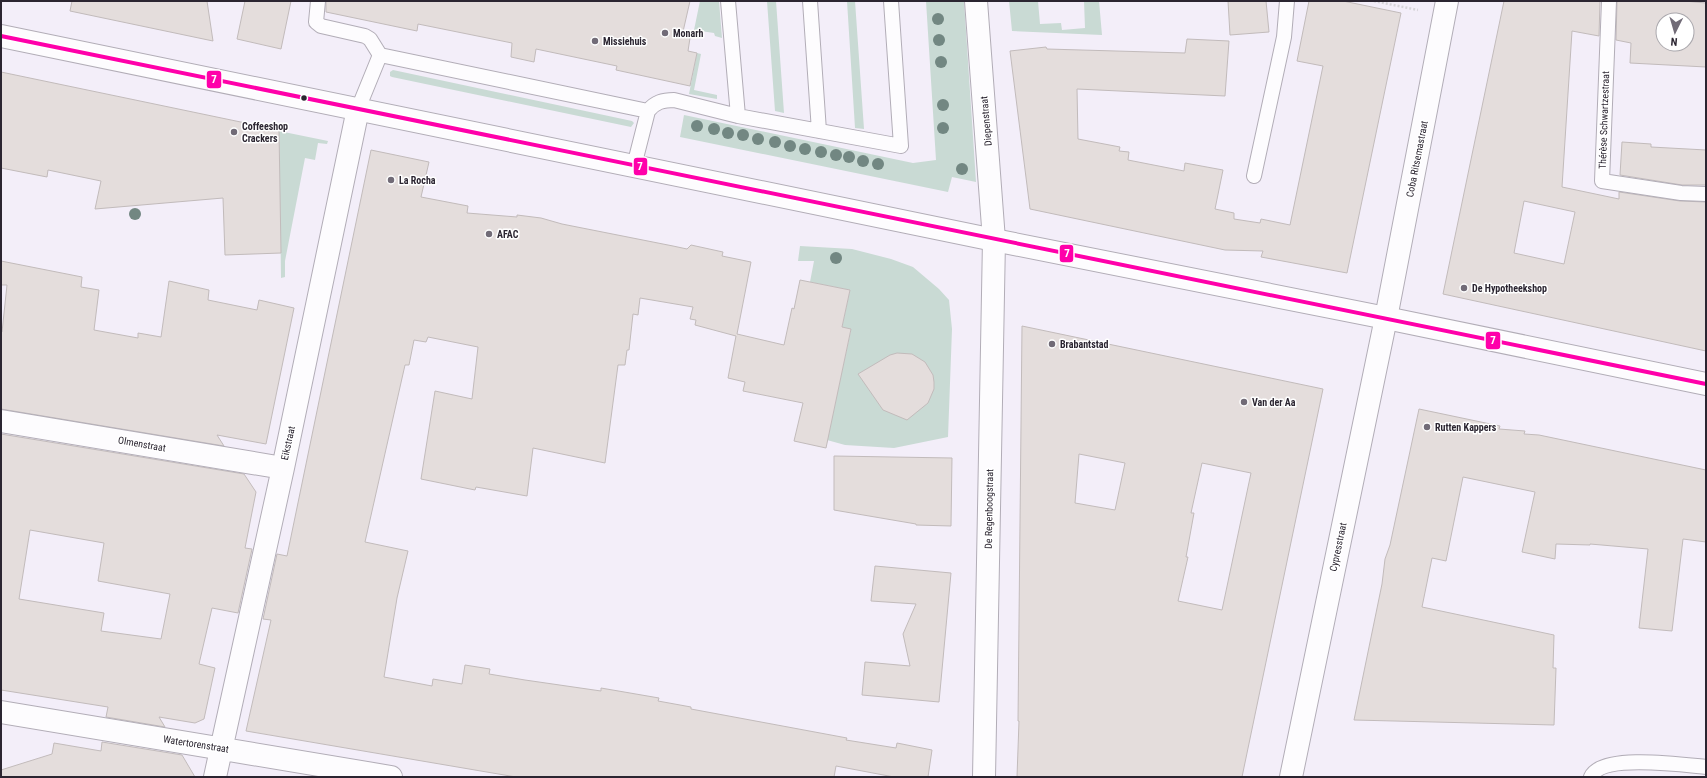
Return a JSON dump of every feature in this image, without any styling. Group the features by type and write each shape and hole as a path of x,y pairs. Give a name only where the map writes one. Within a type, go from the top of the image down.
{"street":[{"name":"Diepenstraat","path":"976,1 994,240"},
{"name":"Coba Ritsemastraat","path":"1386,318 1446,8"},
{"path":"1,36 358,108 994,240 1386,318 1706,384"},
{"name":"Eikstraat","path":"215,777 283,468 358,108"},
{"name":"De Regenboogstraat","path":"984,777 994,240"},
{"name":"Cypresstraat","path":"1291,777 1386,318"},
{"name":"Olmenstraat","path":"1,421 283,468"},
{"name":"Watertorenstraat","path":"1,712 391,777"}],"lane":[{"path":"318,1 316,22 321,26 365,36 370,39 380,55 648,110"},
{"path":"728,1 738,116"},
{"path":"810,1 820,131"},
{"path":"634,166 648,110 657,103 665,100 674,100 738,116 902,146 892,1"},
{"path":"1254,176 1284,37 1286,1"},
{"name":"Thérèse Schwartzestraat","path":"1609,1 1602,181 1681,193 1706,194"},
{"path":"358,108 380,55"},
{"path":"1591,777 1592,774 1604,767 1624,762 1706,767"}],"path":[{"path":"1374,1 1446,8"}],"shaded area":[{"path":"700,1 719,1 722,38 715,36 714,33 694,30"},
{"path":"767,1 776,1 784,113 775,111"},
{"path":"847,1 855,1 864,129 855,128"},
{"path":"926,1 964,1 976,182 952,177 948,192 680,137 684,115 913,163 936,160"},
{"path":"1009,1 1038,1 1040,24 1061,23 1062,30 1085,28 1084,1 1099,1 1102,35 1012,31"},
{"path":"697,53 701,54 694,90 717,95 717,99 689,94"},
{"path":"393,70 632,121 634,123 631,127 392,77 390,76 390,72"},
{"path":"279,131 328,141 327,144 318,143 315,160 305,158 285,261 285,277 281,278"},
{"path":"800,246 852,249 891,259 913,267 939,289 949,300 952,329 948,437 894,448 845,445 827,440 851,330 842,327 850,290 810,282 814,261 798,261"}],"building":[{"path":"72,1 207,1 213,41 70,11"},
{"path":"245,1 291,1 281,49 237,39"},
{"name":"Missiehuis","path":"326,1 690,1 682,36 690,38 688,51 697,53 690,86 616,70 617,66 536,49 534,62 511,57 512,43 418,24 417,31 326,12"},
{"path":"1228,1 1266,1 1269,32 1230,35"},
{"path":"1309,1 1343,1 1401,13 1347,273 1261,257 1263,251 1225,250 1030,209 1010,51 1046,47 1047,49 1185,53 1187,39 1229,41 1225,96 1077,89 1078,139 1120,147 1119,151 1129,152 1128,160 1184,171 1185,163 1223,170 1215,209 1234,213 1234,219 1260,223 1261,219 1290,225 1323,66 1297,61"},
{"path":"1504,1 1600,1 1599,36 1572,31 1562,187 1619,199 1619,192 1680,201 1706,202 1706,351 1443,294","holes":["1524,201 1575,212 1564,264 1514,253"]},
{"path":"1617,1 1684,1 1706,3 1706,67 1630,63 1631,43 1616,40"},
{"path":"1,72 279,130 281,253 225,255 223,198 95,209 101,181 48,170 47,177 1,168"},
{"path":"1622,142 1651,144 1651,147 1706,150 1706,185 1682,185 1620,175"},
{"path":"371,150 429,162 421,197 468,206 467,213 517,217 517,215 541,218 562,224 687,249 691,245 723,252 722,256 751,262 737,334 784,345 800,280 850,290 842,327 851,329 826,448 794,441 803,403 743,391 745,382 728,378 736,336 695,325 696,320 690,319 693,307 640,298 638,315 633,314 629,350 627,350 625,365 618,365 605,463 533,448 527,496 476,487 475,490 421,479 435,391 472,399 478,347 428,337 426,342 414,340 409,365 405,365 365,542 408,551 397,598 384,677 432,686 433,679 462,684 465,665 490,669 489,674 601,691 601,688 659,698 658,701 691,707 691,709 847,738 846,740 896,748 897,743 932,750 928,777 894,777 836,766 834,777 516,777 246,731 271,620 263,619 277,554 287,556"},
{"path":"1,261 82,277 81,287 99,290 94,330 138,338 138,333 161,337 169,281 209,290 208,300 257,310 259,300 294,308 266,444 217,435 224,446 1,409 1,332 7,285 1,285"},
{"path":"1022,326 1323,389 1242,777 1017,777","holes":["1079,454 1125,463 1115,510 1075,503","1202,463 1251,473 1222,610 1178,601 1188,557 1186,557 1194,513 1191,513"]},
{"path":"897,353 912,354 925,362 933,375 934,389 928,403 907,420 883,410 858,374 890,355"},
{"path":"1419,409 1500,426 1499,429 1525,431 1524,434 1539,435 1706,470 1706,542 1683,539 1672,631 1639,628 1648,549 1590,544 1556,544 1555,559 1522,552 1535,492 1463,477 1446,561 1432,558 1422,607 1554,635 1553,668 1556,668 1554,725 1354,720 1382,584 1385,559 1390,545"},
{"path":"1,434 244,474 256,492 245,548 252,549 238,613 212,608 199,664 215,668 204,719 195,723 159,717 165,727 106,717 108,707 1,690","holes":["30,530 104,543 98,581 170,594 161,639 101,631 104,613 19,599"]},
{"path":"834,456 952,458 951,526 916,525 834,510"},
{"path":"875,566 951,573 939,702 862,695 865,662 910,666 903,634 916,604 871,601"},
{"path":"102,742 182,755 195,777 1,777 1,770 52,754 54,743 101,751"}],"transit line":[{"name":"7","path":"1,36 1706,384"}],"place":[{"name":"Monarh","path":"665,33"},
{"name":"Missiehuis","path":"595,41"},
{"name":"Coffeeshop Crackers","path":"234,132"},
{"name":"La Rocha","path":"391,180"},
{"name":"AFAC","path":"489,234"},
{"name":"De Hypotheekshop","path":"1464,288"},
{"name":"Brabantstad","path":"1052,344"},
{"name":"Van der Aa","path":"1244,402"},
{"name":"Rutten Kappers","path":"1427,427"}]}
